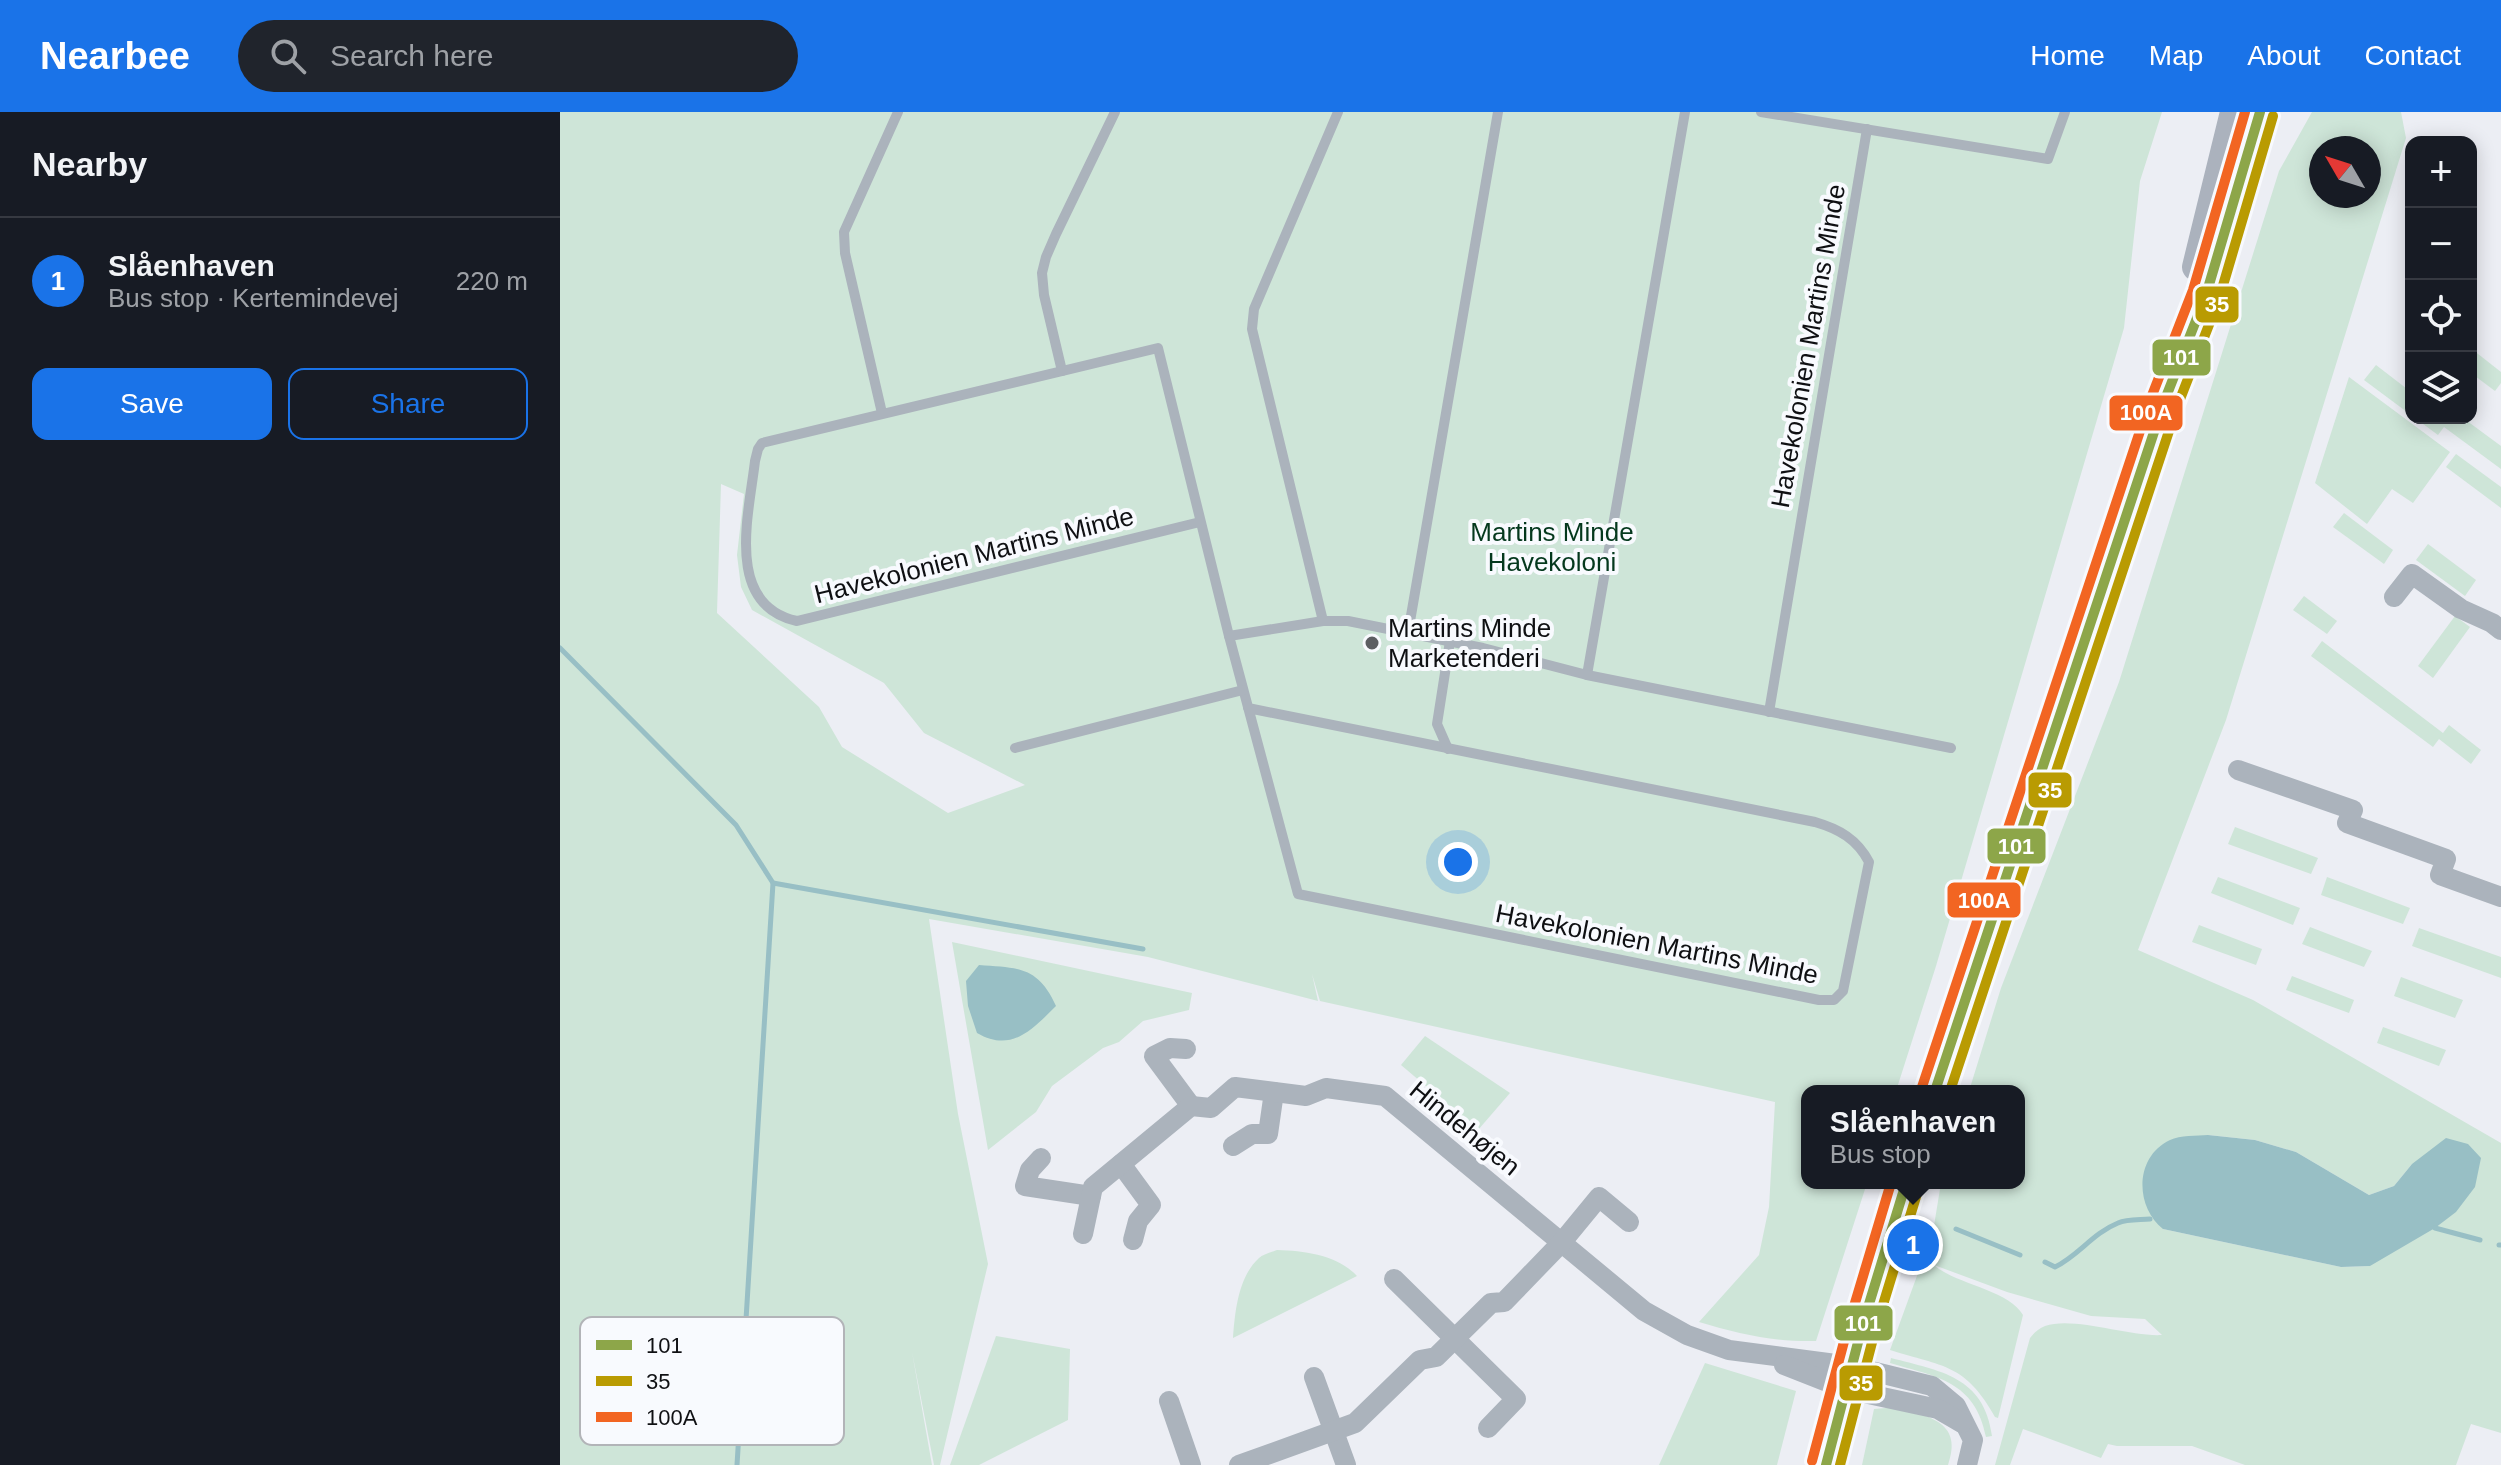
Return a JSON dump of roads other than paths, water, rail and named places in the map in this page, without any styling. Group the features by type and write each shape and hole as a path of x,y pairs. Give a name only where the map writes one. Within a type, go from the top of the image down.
{"main road":[{"path":"2164,402 2234,112"},
{"path":"1937,1085 2164,402 2206,295 2260,112"},
{"path":"1826,1465 1848,1377 1904,1189"}],"street":[{"path":"2394,597 2412,574 2461,609 2501,630"},
{"path":"2238,770 2353,810 2347,823 2446,859 2440,875 2501,897"},
{"path":"1186,1049 1170,1048 1154,1056 1191,1106"},
{"name":"Hindehøjen","path":"1091,1196 1093,1187 1191,1106 1211,1108 1235,1087 1306,1096 1326,1088 1385,1096 1644,1311 1687,1335 1729,1350 1848,1377 1932,1386 1956,1406 1973,1440 1967,1465"},
{"path":"1233,1146 1252,1134 1268,1134 1274,1092"},
{"path":"1041,1158 1030,1170 1025,1186 1091,1196 1083,1234"},
{"path":"1121,1164 1151,1205 1138,1221 1133,1240"},
{"path":"1239,1465 1355,1423 1420,1360 1436,1357 1491,1303 1504,1302 1562,1242 1599,1197 1629,1222"},
{"path":"1394,1279 1516,1399 1488,1428"},
{"path":"1314,1377 1346,1465"},
{"path":"1169,1401 1191,1465"}],"lane":[{"path":"882,413 845,253 844,232 898,112"},
{"path":"1062,371 1044,295 1042,273 1056,234 1115,112"},
{"path":"1323,621 1252,329 1254,309 1338,112"},
{"path":"1408,633 1498,112"},
{"path":"1587,675 1685,112"},
{"path":"1761,112 2048,159 2065,112"},
{"name":"Havekolonien Martins Minde","path":"1769,712 1867,129"},
{"name":"Havekolonien Martins Minde","path":"1200,522 797,621 784,618 757,595 747,565 746,548 758,449 762,443 1158,348 1229,636 1243,690 1298,894 1819,1000 1834,1000 1843,991 1869,862 1862,847 1838,829 1248,708"},
{"path":"1229,636 1323,621 1348,621 1450,641 1587,675 1951,748"},
{"path":"1448,749 1437,724 1450,641"},
{"path":"1015,748 1243,690"}],"water":[{"path":"979,965 1016,969 1034,976 1056,1006 1029,1030 1011,1040 989,1039 977,1033 968,1006 966,981"},
{"path":"2208,1135 2255,1140 2296,1152 2369,1195 2394,1186 2412,1164 2446,1138 2468,1144 2481,1158 2475,1187 2456,1212 2370,1266 2341,1267 2163,1229 2154,1220 2143,1196 2142,1183 2150,1158 2158,1148 2174,1138"}],"waterway":[{"path":"560,648 736,825 773,883 746,1317"},
{"path":"773,883 1143,949"},
{"path":"2045,1262 2055,1267 2118,1223 2150,1219"},
{"path":"2435,1228 2480,1240"},
{"path":"1956,1229 2020,1255"},
{"path":"737,1465 738,1445"}],"place":[{"name":"Martins Minde Marketenderi","path":"1372,643"},
{"name":"Slåenhaven","path":"1913,1245"}],"park label":[{"name":"Martins Minde Havekoloni","path":"1552,547"}]}
